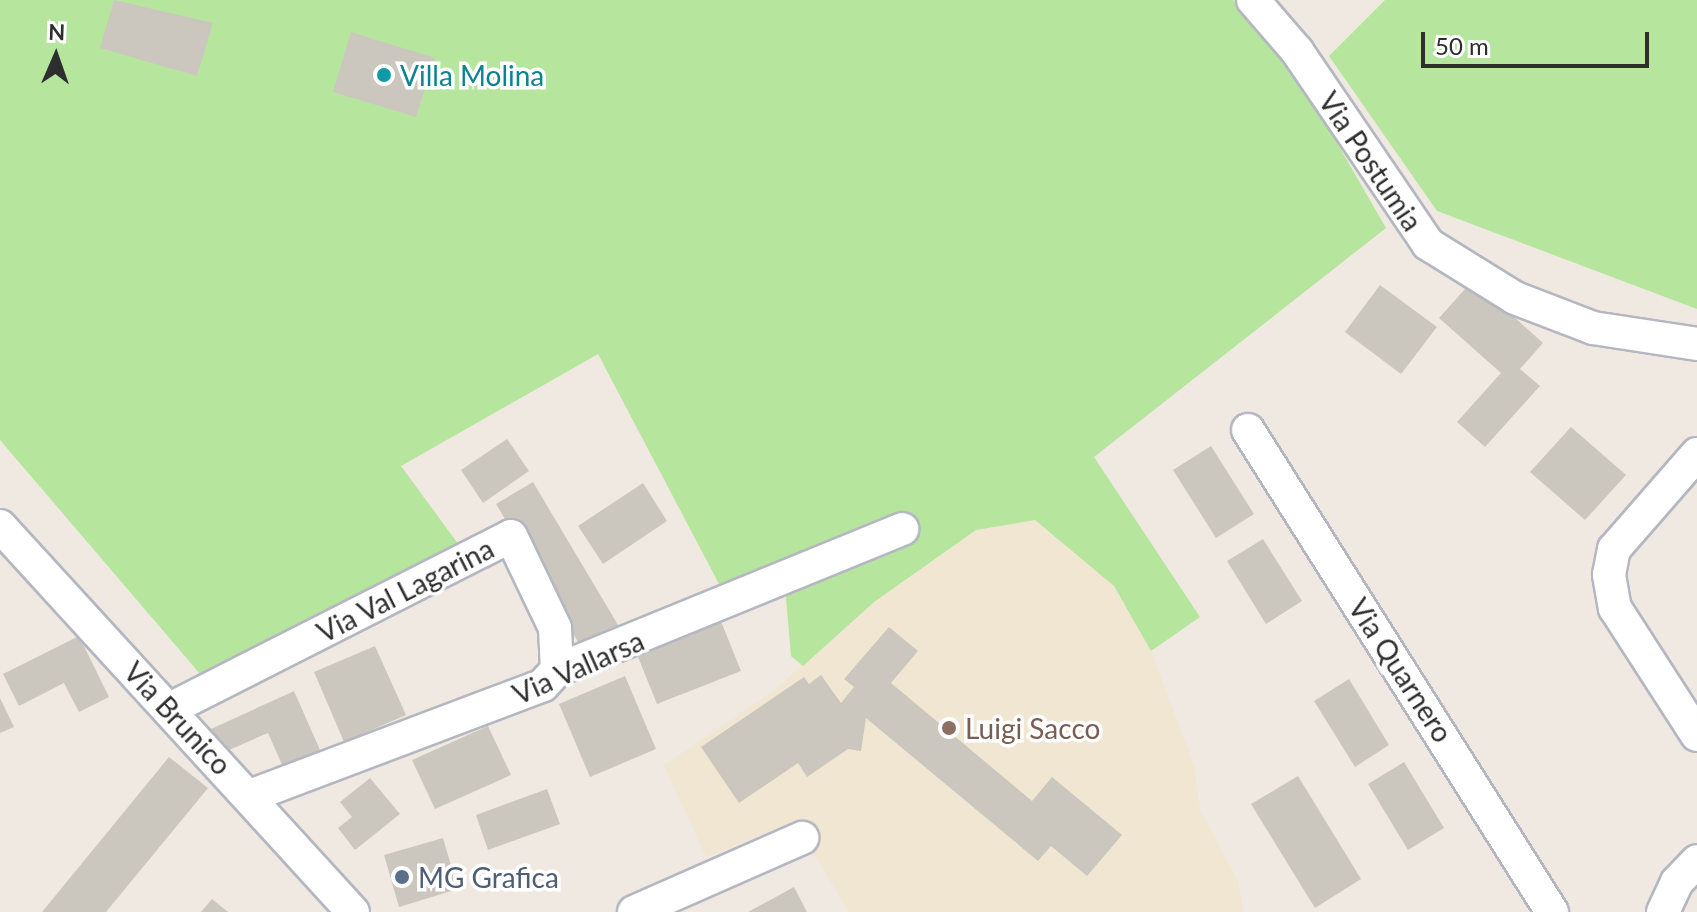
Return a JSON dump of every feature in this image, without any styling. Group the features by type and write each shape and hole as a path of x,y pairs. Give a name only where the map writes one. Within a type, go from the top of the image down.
{"street":[{"name":"Via Postumia","path":"1253,0 1297,51 1428,244 1515,298 1593,328 1697,344"},
{"name":"Via Quarnero","path":"1248,430 1552,912"},
{"path":"1697,454 1614,549 1609,575 1615,608 1697,735"},
{"name":"Via Brunico","path":"0,526 250,796 348,910"},
{"name":"Via Vallarsa","path":"250,796 543,685 557,670 902,529"},
{"name":"Via Val Lagarina","path":"170,709 511,536 555,628 557,670"},
{"path":"634,912 802,838"},
{"path":"1663,912 1677,882 1697,861"}],"shaded area":[{"name":"Luigi Sacco","path":"1035,520 1114,586 1151,651 1194,765 1200,810 1238,881 1244,912 849,912 794,821 706,857 664,765 772,692 874,602 976,530"}],"green space":[{"path":"0,0 1233,0 1288,58 1386,228 1094,457 1200,617 1151,651 1114,586 1035,520 976,530 874,602 803,666 791,656 783,563 719,584 598,354 401,466 459,545 201,675 0,440"},
{"path":"1385,0 1697,0 1697,309 1437,211 1329,56"}],"building":[{"path":"114,0 213,23 197,76 100,48"},
{"name":"Villa Molina","path":"351,32 435,58 416,117 333,92"},
{"path":"1473,280 1543,343 1520,369 1540,386 1485,447 1457,422 1501,373 1439,318"},
{"path":"1380,285 1437,327 1401,374 1345,332"},
{"path":"1571,427 1626,475 1585,520 1530,472"},
{"path":"507,439 529,471 483,503 461,470"},
{"path":"1211,446 1254,514 1216,538 1173,470"},
{"path":"533,482 621,630 584,652 496,504"},
{"path":"643,483 667,521 603,564 578,526"},
{"path":"1263,539 1302,601 1266,624 1227,561"},
{"path":"720,619 741,671 657,704 636,652"},
{"path":"889,627 918,651 891,683 1032,801 1052,777 1122,835 1087,876 1051,846 1038,861 866,718 861,751 848,749 807,777 798,763 739,803 701,747 804,677 809,684 821,675 841,703 854,687 844,679"},
{"path":"79,636 109,697 79,712 64,683 19,706 3,674"},
{"path":"375,646 406,715 344,742 314,672"},
{"path":"625,676 656,749 590,777 559,704"},
{"path":"1349,679 1389,745 1355,767 1314,701"},
{"path":"294,691 320,750 283,767 268,733 222,753 211,729"},
{"path":"0,698 14,727 0,733"},
{"path":"488,726 511,775 435,809 412,760"},
{"path":"169,757 208,788 106,912 42,912"},
{"path":"1404,762 1444,828 1408,850 1368,784"},
{"path":"1298,776 1361,879 1315,908 1251,804"},
{"path":"370,778 400,814 355,850 338,828 352,817 340,802"},
{"path":"547,789 560,824 488,850 476,815"},
{"path":"443,838 458,889 399,907 384,855"},
{"path":"794,887 807,912 748,912"},
{"path":"212,899 228,912 201,912"}],"place":[{"name":"Villa Molina","path":"384,75"},
{"name":"Luigi Sacco","path":"949,728"},
{"name":"MG Grafica","path":"402,877"}]}
